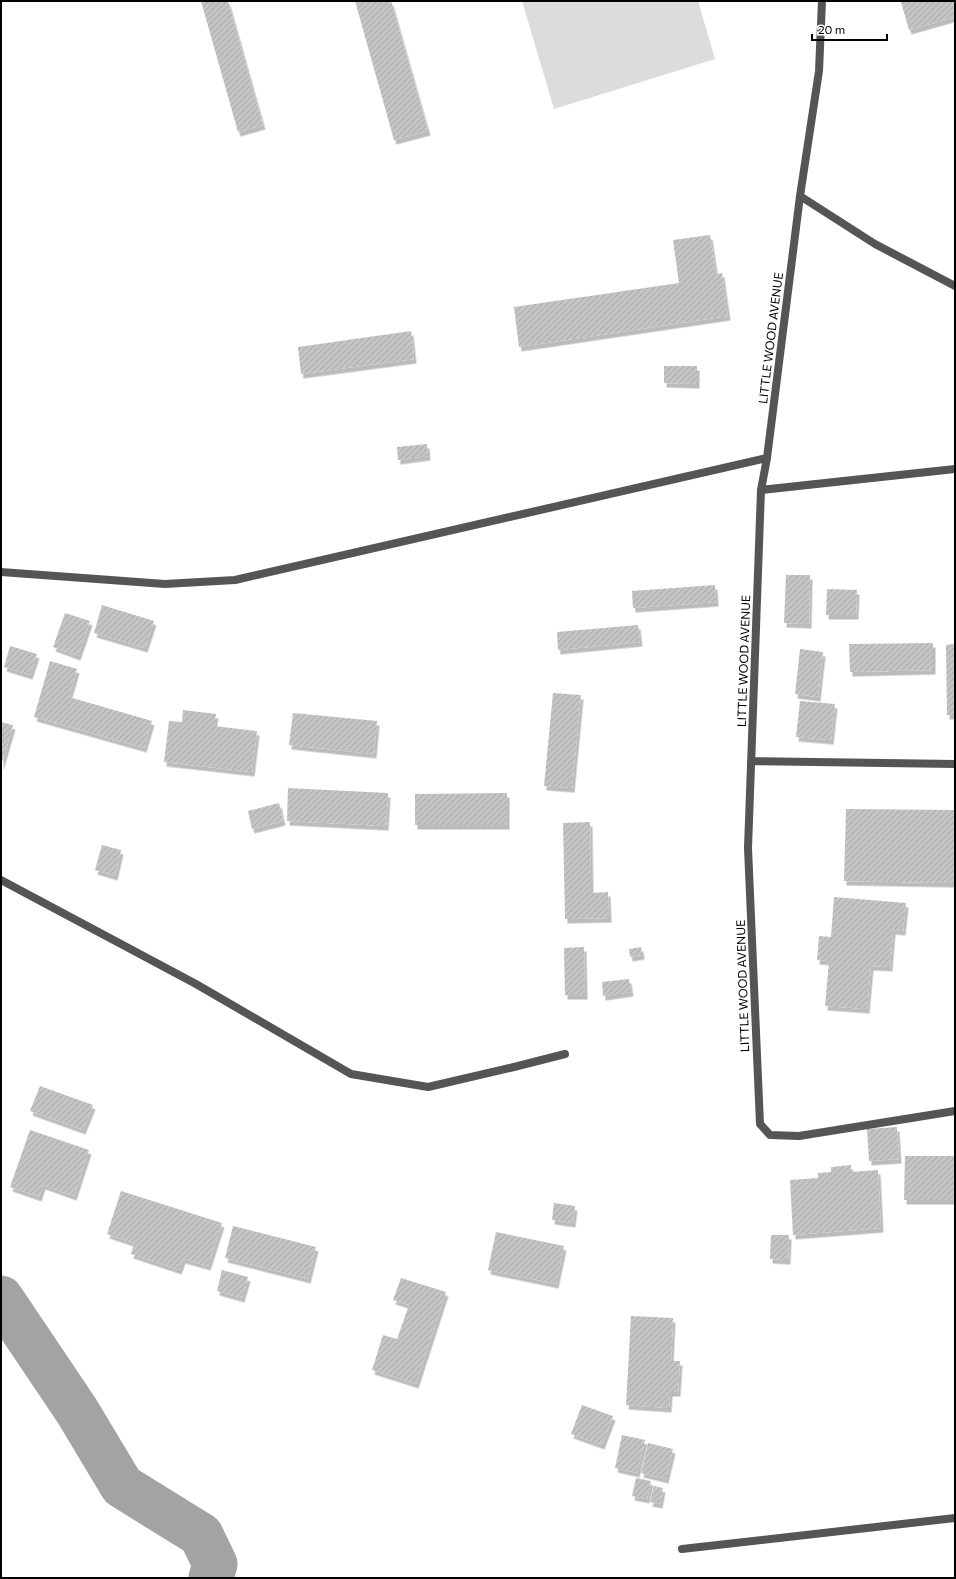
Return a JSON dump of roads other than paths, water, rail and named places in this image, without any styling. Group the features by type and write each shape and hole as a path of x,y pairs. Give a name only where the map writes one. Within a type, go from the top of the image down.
{"street":[{"name":"LITTLE WOOD AVENUE","path":"822,1 819,71 800,196 767,458 761,490 748,848 760,1124 770,1135 799,1136 955,1111"},
{"path":"800,196 875,244 955,286"},
{"path":"1,572 165,584 235,580 767,458"},
{"path":"761,490 955,469"},
{"path":"751,761 955,764"},
{"path":"1,880 196,984 351,1074 428,1087 514,1068 565,1054"},
{"path":"682,1549 955,1518"}],"waterway":[{"path":"1,1298 77,1411 122,1486 201,1535 215,1564 211,1578"}]}
